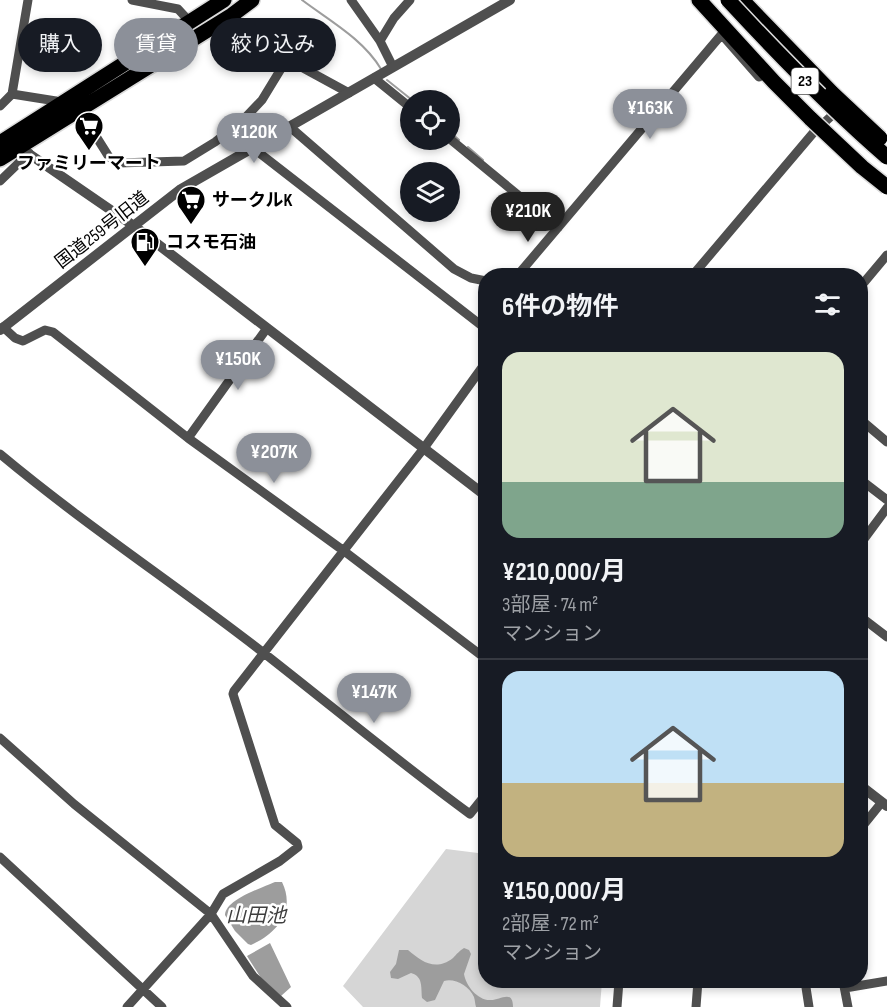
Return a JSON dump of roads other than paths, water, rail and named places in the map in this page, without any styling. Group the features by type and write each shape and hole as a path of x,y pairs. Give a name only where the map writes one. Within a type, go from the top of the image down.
{"highway":[{"path":"196,18 224,0"},
{"path":"11,143 82,106 232,15 252,0"},
{"name":"23","path":"699,0 721,30 774,82 813,125 887,187"},
{"name":"23","path":"728,0 786,62 850,125 887,157"},
{"name":"23","path":"745,4 832,93 887,145"},
{"path":"0,159 11,143 59,107 114,71"}],"street":[{"path":"0,106 12,94 28,0"},
{"path":"132,0 163,3 178,9 186,18"},
{"path":"351,0 380,41 393,67"},
{"path":"380,41 394,18 410,0"},
{"name":"国道259号旧道","path":"2,329 181,189 510,0"},
{"path":"745,4 775,26 887,135"},
{"path":"232,15 235,18"},
{"path":"524,268 721,30"},
{"path":"82,106 92,130 109,157 118,163 184,161 215,142 242,120 262,100 279,72"},
{"path":"311,72 349,93"},
{"path":"374,78 400,99"},
{"path":"12,94 56,101 59,107"},
{"path":"698,268 813,125 849,100"},
{"path":"813,125 860,174 887,196"},
{"path":"290,128 454,269 478,279"},
{"path":"0,181 11,143 134,226 478,490"},
{"path":"460,147 558,228"},
{"path":"253,148 478,323"},
{"path":"868,278 887,255"},
{"path":"188,438 267,328"},
{"path":"2,329 23,341 45,330 53,332 188,438 344,551 478,653"},
{"path":"127,1007 211,914 223,894 280,861 298,847 297,843 275,825 234,691 424,448 478,373"},
{"path":"868,426 887,442"},
{"path":"0,454 49,494 265,654 400,762 470,814 478,804"},
{"path":"868,485 887,500"},
{"path":"868,534 887,508"},
{"path":"868,622 887,637"},
{"path":"0,738 74,804 211,914 253,976 287,1007"},
{"path":"868,791 884,804 868,821"},
{"path":"0,857 162,1007"},
{"path":"868,982 887,981"},
{"path":"617,1007 618,988"},
{"path":"696,1007 698,988"},
{"path":"806,988 809,1007"},
{"path":"845,988 848,1007"}],"water":[{"name":"山田池","path":"275,882 282,882 286,893 287,902 282,920 269,934 251,945 248,944 235,931 225,915 227,909 238,899"},
{"path":"270,943 291,987 281,996 261,978 247,956"},
{"path":"464,948 471,954 464,974 473,992 486,1000 511,998 513,1007 476,1007 469,989 448,980 444,981 435,1000 427,1002 422,998 421,983 415,974 411,973 398,979 391,978 390,972 396,964 399,950 408,950 423,961 434,965 446,962"}],"waterway":[{"path":"302,0 355,40 374,58 381,69"},
{"path":"387,80 400,90"},
{"path":"468,147 483,160"}],"place":[{"name":"ファミリーマート","path":"89,152"},
{"name":"サークルK","path":"191,226"},
{"name":"コスモ石油","path":"145,268"}]}
